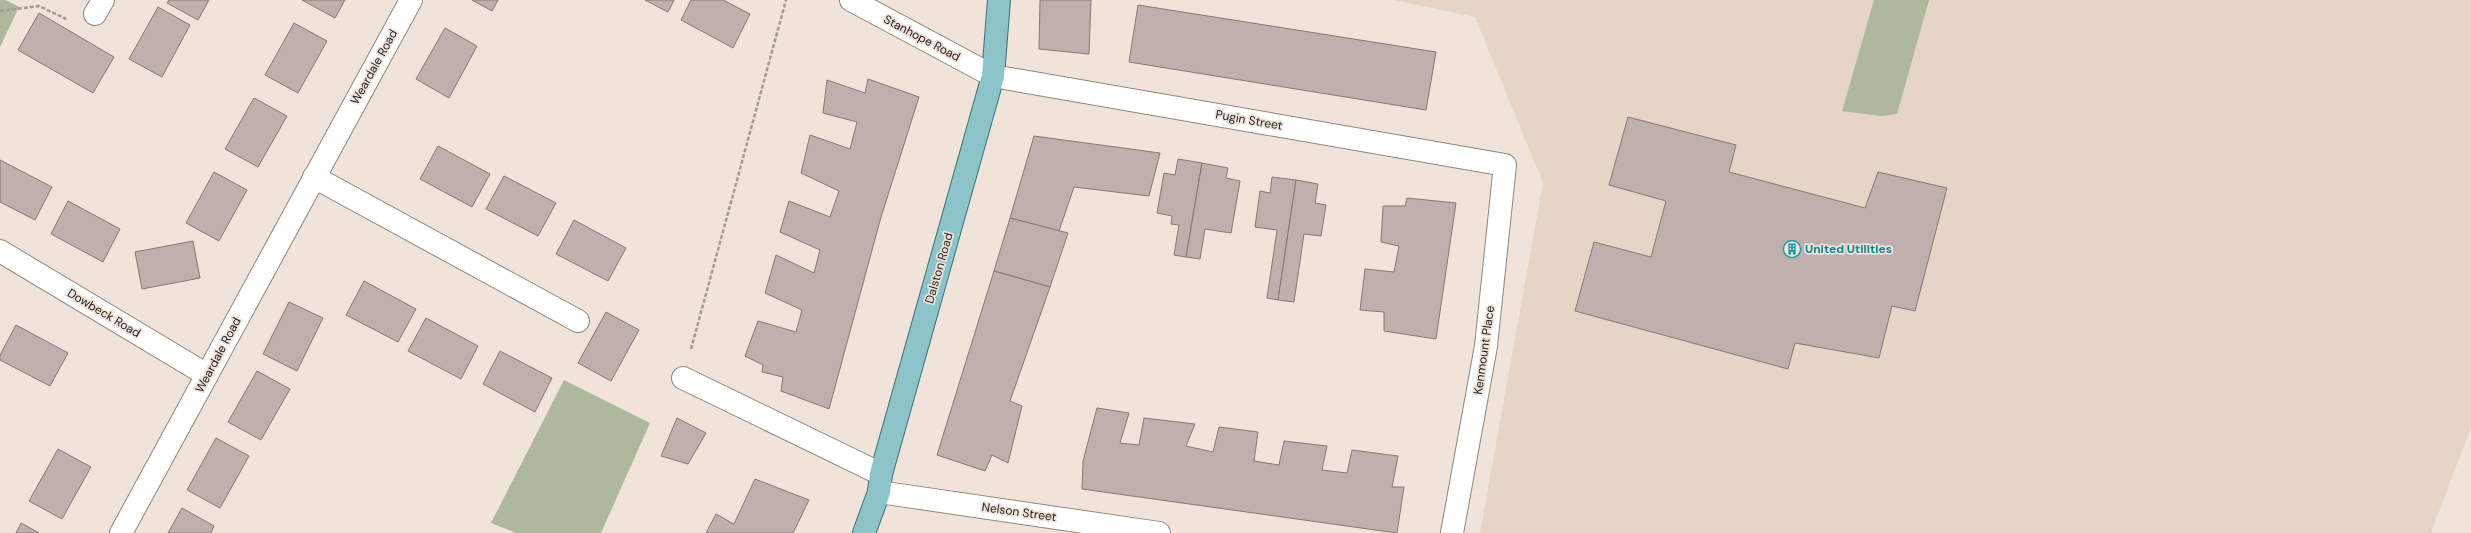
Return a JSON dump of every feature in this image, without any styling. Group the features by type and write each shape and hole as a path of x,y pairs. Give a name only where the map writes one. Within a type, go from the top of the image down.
{"main road":[{"name":"Dalston Road","path":"864,533 880,483 993,76 999,0"}],"street":[{"name":"Weardale Road","path":"121,533 411,0"},
{"name":"Stanhope Road","path":"851,0 993,76"},
{"name":"Pugin Street","path":"993,76 1505,165"},
{"name":"Kenmount Place","path":"1452,533 1486,346 1505,165"},
{"path":"314,176 578,321"},
{"name":"Dowbeck Road","path":"0,251 207,375"},
{"name":"Nelson Street","path":"683,378 880,483 1159,533"}],"path":[{"path":"683,378 786,0"},
{"path":"0,11 38,6 87,30 99,7"}],"shaded area":[{"path":"1393,0 2471,0 2471,427 2431,533 1480,533 1543,183 1475,17"}],"green space":[{"path":"0,0 6,0 19,7 0,47"},
{"path":"1874,0 1929,0 1897,114 1881,116 1842,111"},
{"path":"564,380 650,423 601,533 516,533 491,523"}],"building":[{"path":"169,0 209,0 198,20 167,3"},
{"path":"302,0 345,0 335,18"},
{"path":"472,0 498,0 492,11"},
{"path":"645,0 674,0 668,12"},
{"path":"691,0 723,0 750,14 733,48 681,20"},
{"path":"1040,0 1091,0 1089,54 1039,49"},
{"path":"1138,5 1436,52 1426,110 1129,62"},
{"path":"158,7 190,25 162,77 129,59"},
{"path":"39,13 114,57 93,93 18,50"},
{"path":"294,23 327,41 298,93 265,75"},
{"path":"445,28 477,46 449,98 416,79"},
{"path":"868,79 919,97 881,217 829,409 781,391 783,377 762,372 763,365 745,356 758,321 796,332 802,310 765,293 776,255 814,273 820,250 780,232 789,201 830,217 839,191 801,173 810,135 850,149 857,122 823,113 827,80 865,93"},
{"path":"254,98 287,116 258,167 225,149"},
{"name":"United Utilities","path":"1628,117 1736,145 1729,172 1865,208 1878,172 1947,188 1915,311 1892,306 1879,358 1795,343 1788,369 1575,311 1594,242 1651,257 1666,201 1609,185"},
{"path":"1034,136 1160,153 1149,196 1074,187 1059,231 1010,218"},
{"path":"438,146 490,174 472,207 420,179"},
{"path":"1178,159 1202,163 1186,257 1174,255 1179,225 1171,224 1172,216 1157,213 1164,173 1175,175"},
{"path":"0,160 52,187 35,220 0,202"},
{"path":"1202,163 1228,168 1226,178 1240,181 1231,233 1205,229 1200,259 1186,257"},
{"path":"214,172 247,190 219,241 186,223"},
{"path":"504,176 556,203 538,236 486,209"},
{"path":"1272,177 1296,180 1278,300 1267,298 1277,230 1255,227 1260,191 1270,193"},
{"path":"1296,180 1318,184 1315,203 1326,205 1321,236 1304,234 1294,302 1278,300"},
{"path":"1407,198 1456,203 1436,339 1384,331 1384,312 1360,310 1365,269 1394,272 1399,246 1381,242 1383,206 1405,206"},
{"path":"68,201 120,229 103,262 51,234"},
{"path":"1010,218 1068,233 1050,287 994,271"},
{"path":"574,220 626,248 608,281 556,254"},
{"path":"193,241 200,278 142,289 135,252"},
{"path":"994,271 1050,287 1010,401 1022,406 1008,463 992,455 985,471 937,455"},
{"path":"364,281 416,309 398,342 346,315"},
{"path":"289,302 323,318 297,371 263,354"},
{"path":"606,312 639,330 611,381 578,363"},
{"path":"426,318 478,346 461,379 408,351"},
{"path":"16,325 68,353 50,386 0,360 0,355"},
{"path":"500,351 552,378 535,412 483,384"},
{"path":"257,371 290,389 261,440 228,422"},
{"path":"1097,408 1129,413 1120,443 1139,445 1144,418 1195,424 1186,446 1213,452 1219,427 1258,432 1254,461 1279,465 1284,441 1327,446 1322,470 1347,473 1352,450 1398,456 1392,487 1404,487 1397,533 1082,489 1083,461"},
{"path":"677,418 706,433 688,464 661,456"},
{"path":"216,438 249,456 220,508 187,490"},
{"path":"58,449 91,467 62,519 29,501"},
{"path":"755,479 809,500 793,533 706,533 716,514 734,524"},
{"path":"182,508 214,526 211,533 168,533"},
{"path":"21,523 39,533 16,533"}],"place":[{"name":"United Utilities","path":"1792,249"}]}
